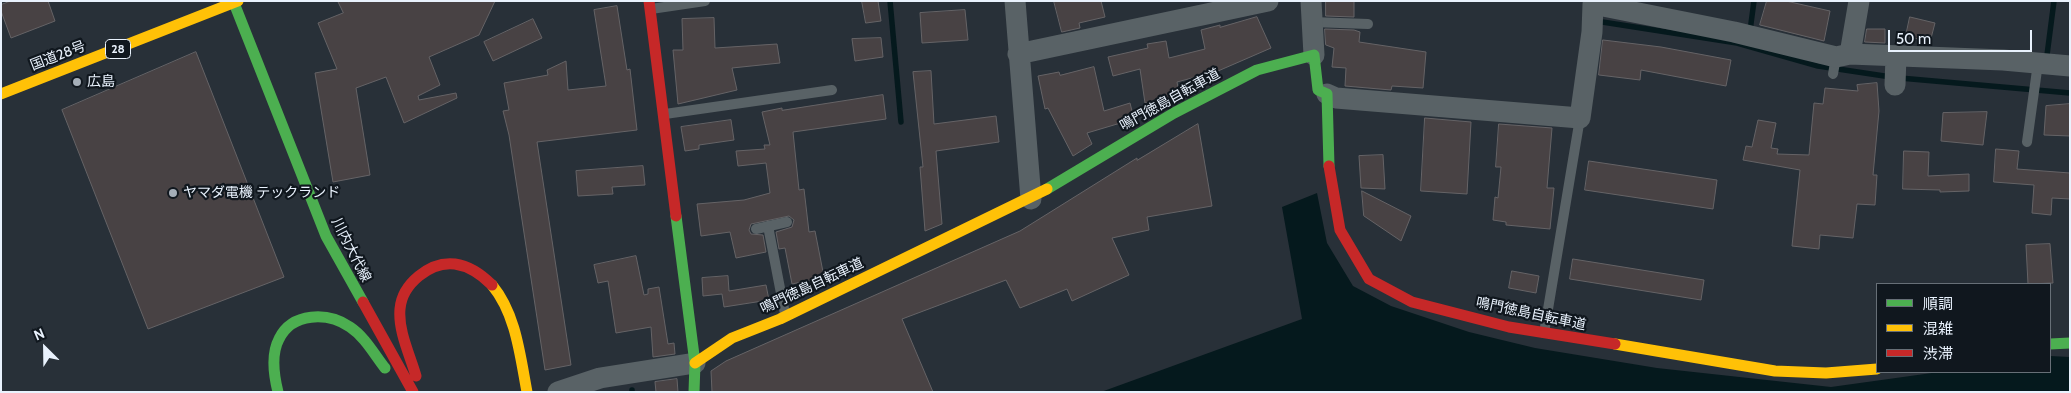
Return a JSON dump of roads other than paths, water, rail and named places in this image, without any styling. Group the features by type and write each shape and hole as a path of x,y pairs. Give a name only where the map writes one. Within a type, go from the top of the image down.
{"main road":[{"name":"国道28号","path":"1,94 210,6 236,2"},
{"name":"川内大代線","path":"236,2 326,236 413,392"},
{"path":"650,5 695,363 694,392"},
{"name":"鳴門徳島自転車道","path":"695,363 732,338 786,316 1031,199 1174,113 1257,70 1314,55 1318,90 1327,94 1328,158 1340,230 1369,279 1412,302 1508,327 1544,334 1775,371 1826,373 1876,369"},
{"path":"421,392 404,333 400,308 408,288 426,271 447,264 472,269 495,288 511,316 527,392"},
{"path":"278,392 275,357 279,337 292,324 308,316 329,318 350,326 406,392"},
{"path":"2051,344 2070,343"}],"street":[{"path":"1015,1 1031,199"},
{"path":"1018,54 1268,1"},
{"path":"1839,62 1859,1"},
{"path":"1327,94 1336,98 1580,118 1592,32 1594,3 1839,62 1896,56 2070,66"},
{"path":"1312,11 1314,55"},
{"path":"1895,85 1896,56"},
{"path":"558,392 600,378 695,363"}],"lane":[{"path":"650,5 705,1"},
{"path":"1312,11 1368,24"},
{"path":"2027,142 2038,63"},
{"path":"664,115 832,90"},
{"path":"1544,334 1580,118"},
{"path":"756,229 787,222"},
{"path":"768,226 786,316"}],"waterway":[{"path":"890,1 901,122"},
{"path":"1750,31 1754,1"},
{"path":"2047,55 2054,1"},
{"path":"1596,21 1737,43 1818,66 1891,77"},
{"path":"1900,78 2070,93"}],"place":[{"name":"広島","path":"77,82"},
{"name":"ヤマダ電機 テックランド","path":"173,193"}]}
